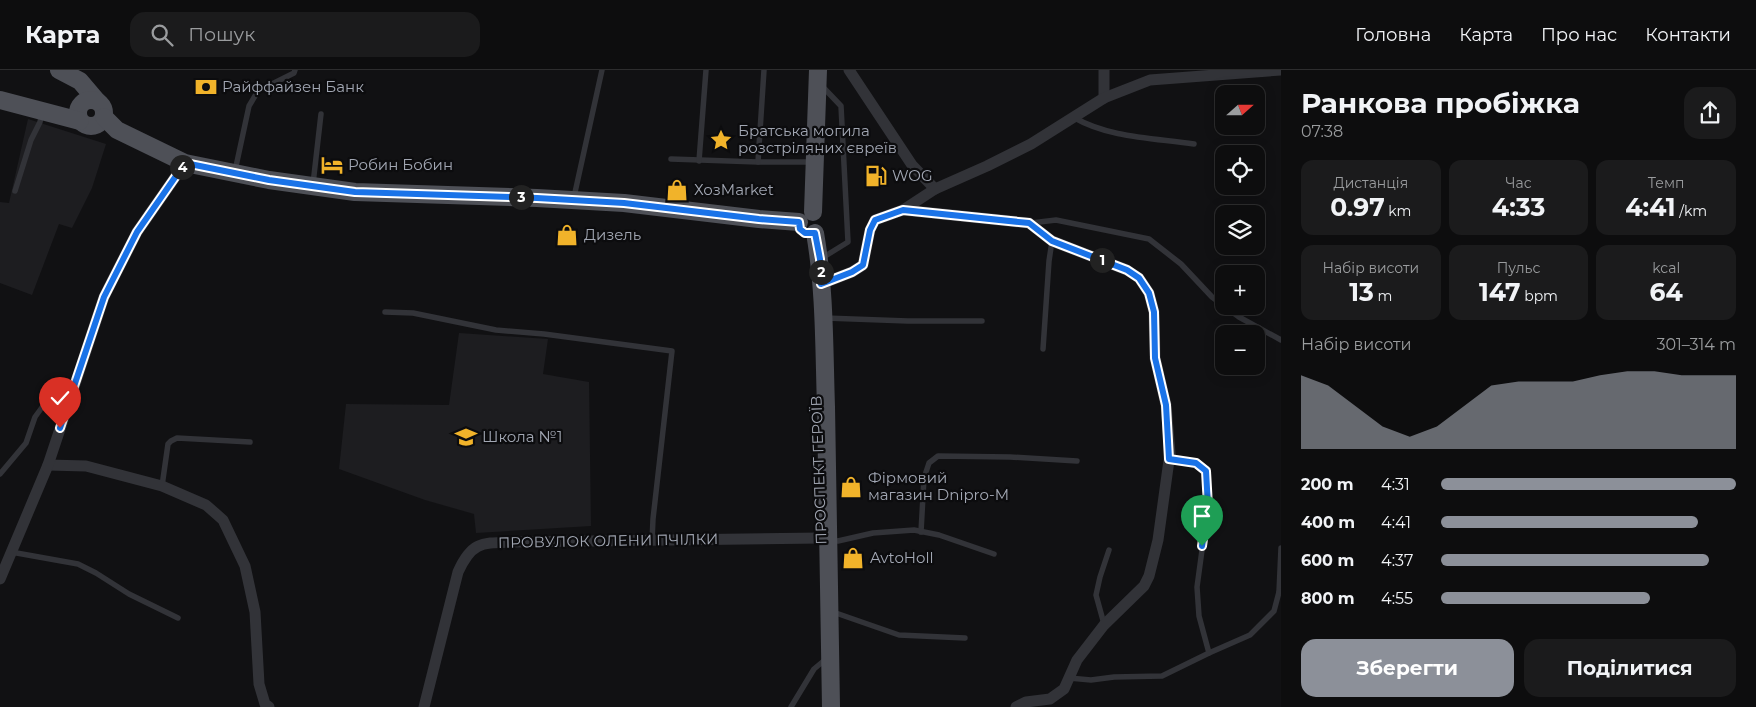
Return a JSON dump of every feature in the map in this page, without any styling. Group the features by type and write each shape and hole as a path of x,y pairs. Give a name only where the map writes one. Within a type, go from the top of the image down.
{"main road":[{"path":"59,70 81,76 101,109 117,130 185,163 234,173 355,192 624,203 759,219 806,229 820,228 822,222 814,212 817,76"},
{"path":"0,100 80,121 87,126 95,126 101,109"},
{"name":"ПРОСПЕКТ ГЕРОЇВ","path":"806,229 820,259 824,318 825,660 831,707"},
{"name":"ПРОСПЕКТ ГЕРОЇВ","path":"806,229 813,286 817,447 829,611 821,707"}],"street":[{"path":"849,70 912,165 935,189"},
{"path":"1104,70 1104,98"},
{"path":"821,284 852,272 863,265 870,230 875,220 903,210 935,189 1030,144 1104,98 1150,80 1281,70"},
{"path":"0,579 48,465 104,297 137,232 185,163"},
{"path":"903,210 1029,223 1052,241 1127,270 1139,278 1149,293 1154,312 1155,358 1166,405 1169,459 1158,540 1150,576 1144,586 1104,625 1078,660 1064,689 1050,699 1026,702 1016,707"},
{"path":"48,465 86,466 162,486 206,506 223,520 245,566 255,612 259,684 265,704 269,707"},
{"name":"ПРОВУЛОК ОЛЕНИ ПЧІЛКИ","path":"424,707 458,572 465,556 472,548 496,542 825,539"}],"lane":[{"path":"234,173 249,106 258,91 294,73 295,70"},
{"path":"573,200 602,70"},
{"path":"699,161 706,70"},
{"path":"758,162 764,70"},
{"path":"817,76 842,106 848,242 820,259"},
{"path":"15,191 31,140 40,122 42,111"},
{"path":"313,186 321,114"},
{"path":"1073,118 1106,132 1194,144"},
{"path":"671,159 815,162"},
{"path":"1029,223 1056,220 1149,239 1182,264 1215,299"},
{"path":"1043,349 1052,241"},
{"path":"385,312 413,313 496,330 672,350 652,541"},
{"path":"1236,315 1281,340"},
{"path":"824,318 908,322 982,321"},
{"path":"0,474 26,443 35,417 51,396 72,391"},
{"path":"162,486 168,444 171,440 178,438 250,442"},
{"path":"921,532 924,478 930,463 938,456 1010,457 1077,461"},
{"path":"1169,459 1196,463 1206,471 1208,506 1197,587 1199,616 1209,653"},
{"path":"825,539 838,541 873,533 914,530 939,535 994,554"},
{"path":"1068,678 1091,680 1114,677 1162,676 1250,634 1274,611 1280,592 1281,548"},
{"path":"1104,625 1096,595 1109,550"},
{"path":"10,552 78,564 129,594 178,618"},
{"path":"829,611 899,635 965,638"},
{"path":"791,707 814,669 825,660"}],"shaded area":[{"path":"28,119 106,144 92,188 72,228 59,224 32,295 0,283 0,202 9,203"},
{"name":"Школа №1","path":"459,333 548,339 543,374 589,382 591,526 476,533 474,514 425,500 339,469 346,404 449,405"}],"place":[{"name":"Райффайзен Банк","path":"206,87"},
{"name":"Братська могила розстріляних євреїв","path":"721,140"},
{"name":"Робин Бобин","path":"332,165"},
{"name":"WOG","path":"876,176"},
{"name":"ХозMarket","path":"677,190"},
{"name":"Дизель","path":"567,235"},
{"name":"Школа №1","path":"466,437"},
{"name":"Фірмовий магазин Dnipro-M","path":"851,487"},
{"name":"AvtoHoll","path":"853,558"}],"route":[{"path":"60,428 104,297 137,232 185,163 269,180 355,192 624,203 799,222 802,231 808,234 815,233 820,259 821,284 852,272 863,265 870,230 875,220 903,210 1029,223 1052,241 1127,270 1139,278 1149,293 1154,312 1155,358 1166,405 1169,459 1196,463 1206,471 1208,506 1202,546"}]}
